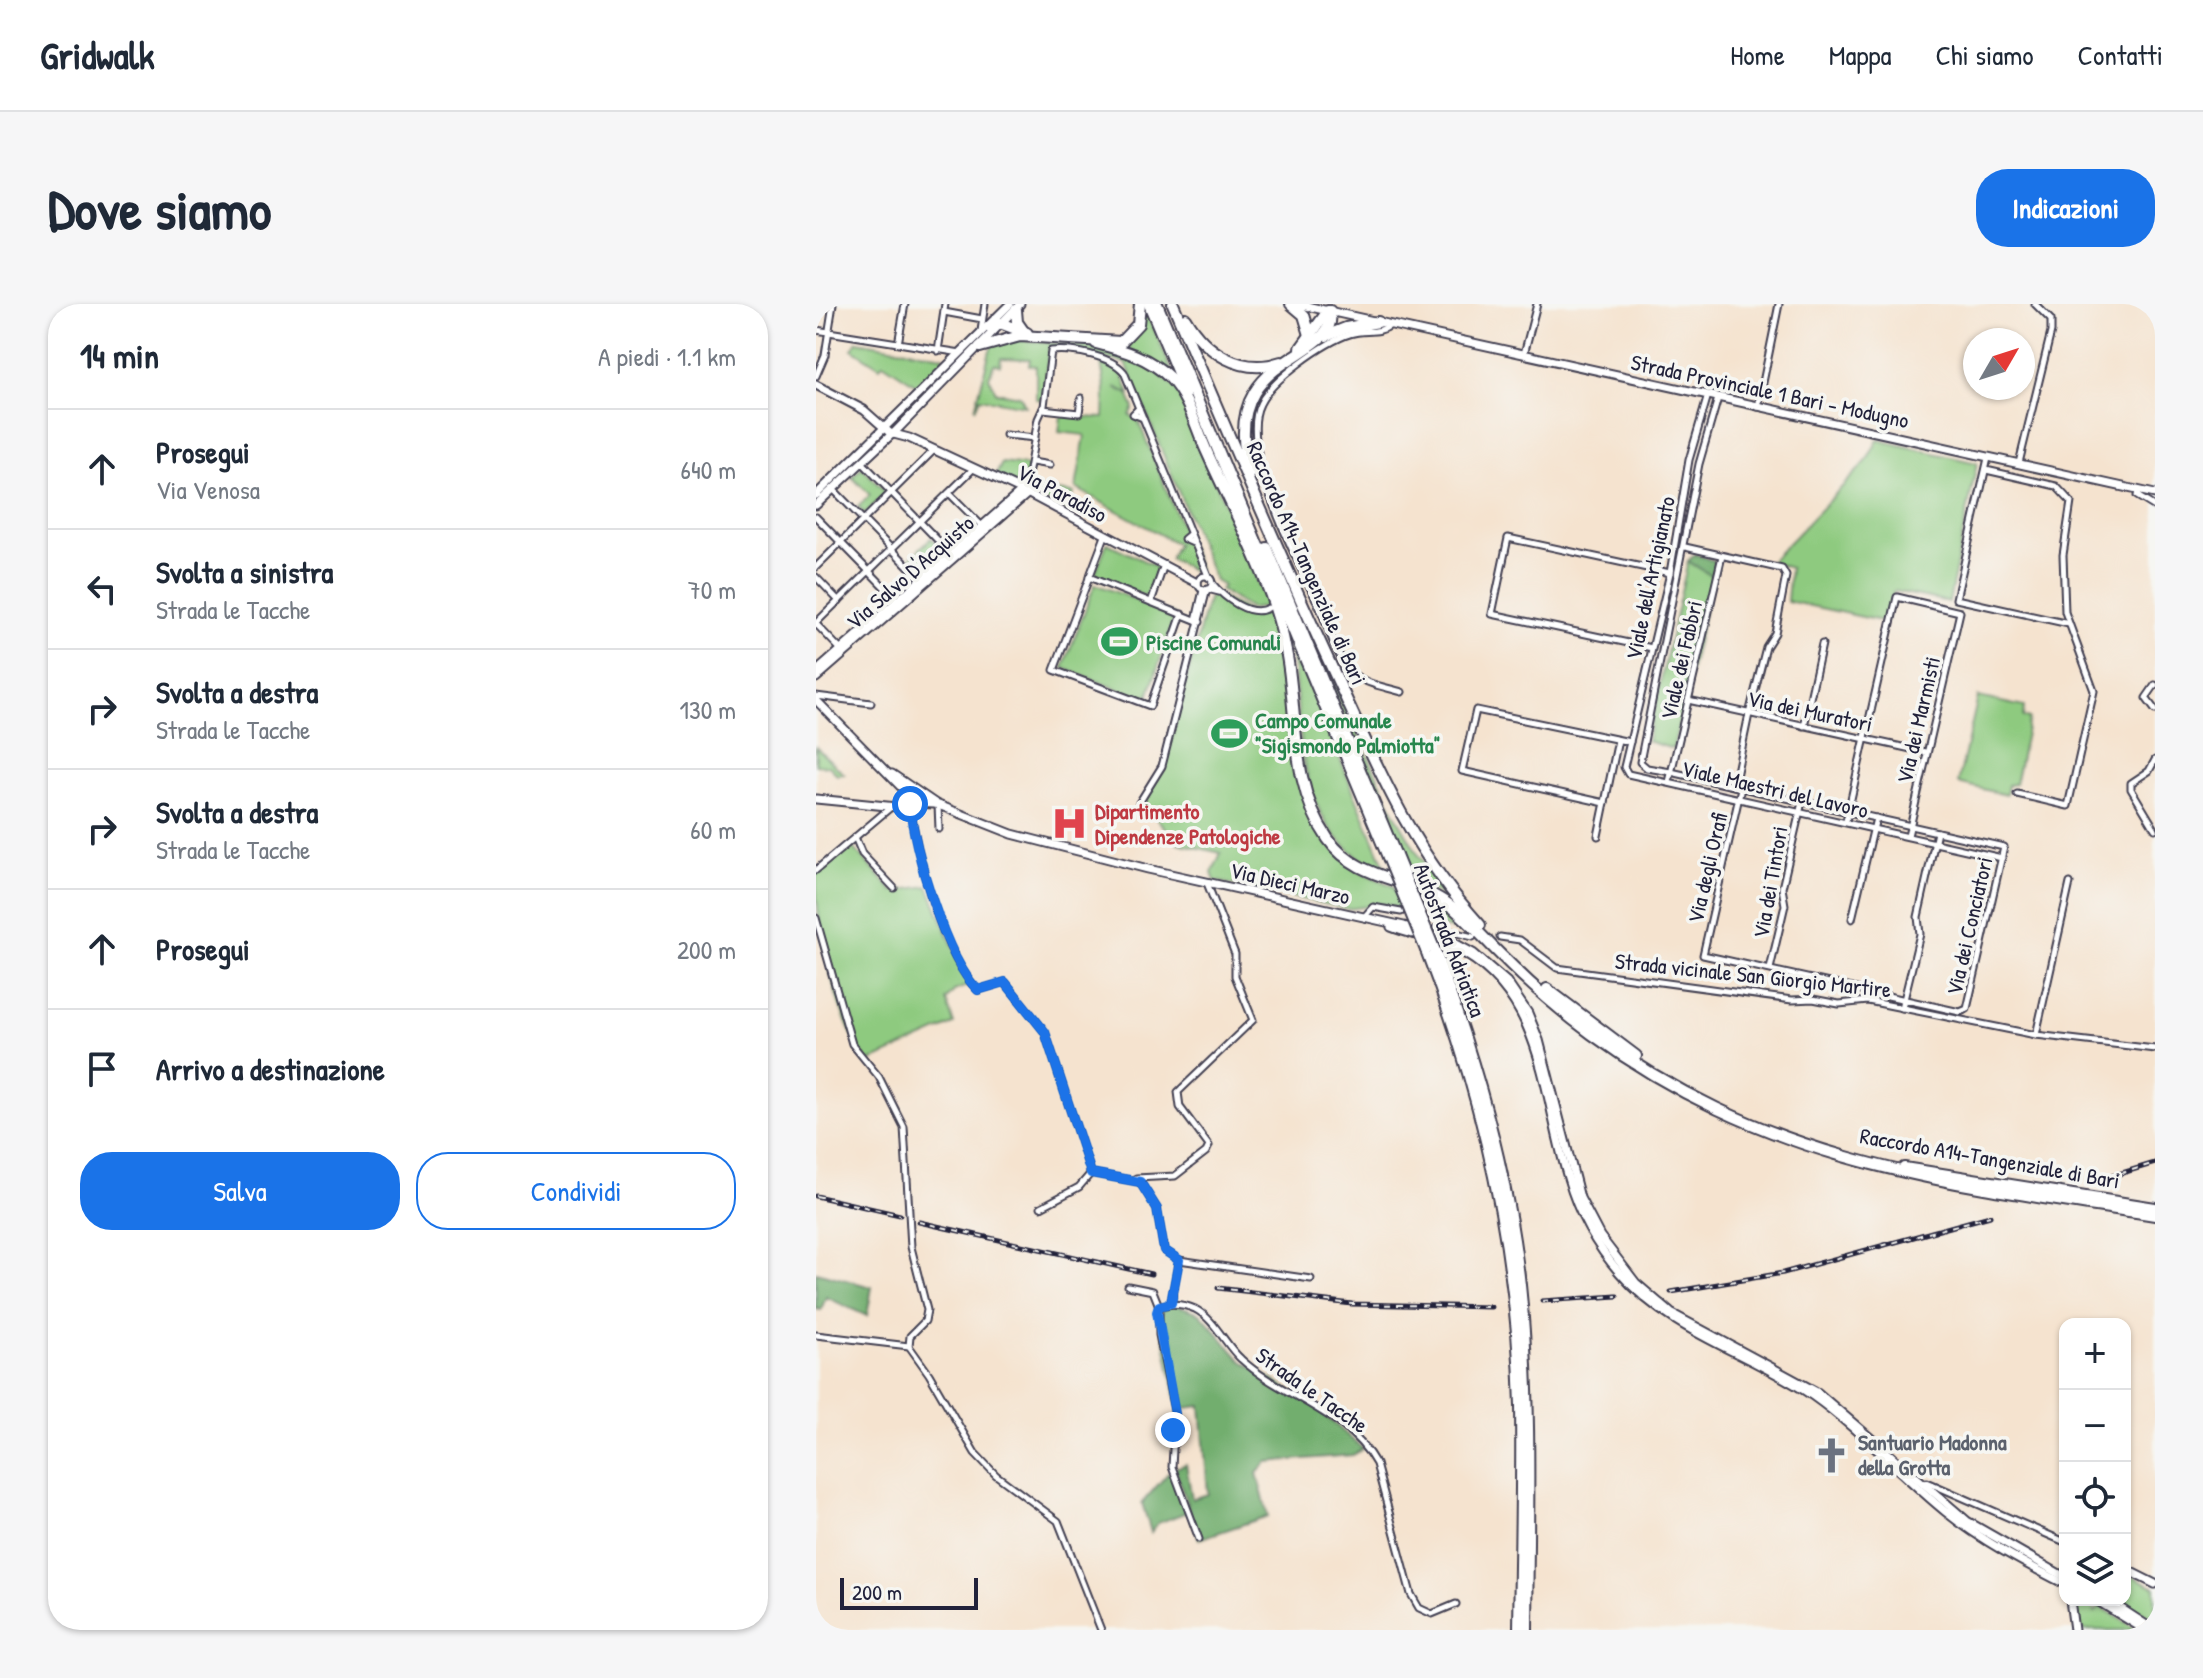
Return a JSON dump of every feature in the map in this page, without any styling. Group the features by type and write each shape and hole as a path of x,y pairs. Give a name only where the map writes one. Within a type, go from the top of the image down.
{"highway":[{"path":"980,342 1014,336 1115,343 1128,339 1138,324 1140,304"},
{"name":"Raccordo A14-Tangenziale di Bari","path":"1149,304 1231,501 1284,642 1298,759 1321,828 1339,852 1354,865 1434,896 1465,919 1530,983 1618,1052 1682,1090 1763,1130 1826,1153 1915,1177 2155,1215"},
{"name":"Autostrada Adriatica","path":"1157,304 1392,856"},
{"name":"Autostrada Adriatica","path":"1164,304 1431,951 1482,1089 1506,1196 1518,1270 1528,1399 1527,1630"},
{"path":"1176,304 1204,345 1233,362 1276,364 1291,356 1329,311"},
{"name":"Raccordo A14-Tangenziale di Bari","path":"1176,304 1276,547 1414,841 1444,883 1488,933 1585,1020 1634,1055 1718,1102 1823,1146 1931,1173 2155,1208"},
{"path":"1291,304 1304,315 1310,337"},
{"path":"986,323 1011,311"},
{"path":"1011,311 1025,333 1040,337"},
{"path":"1011,311 1025,333"},
{"path":"1011,311 1014,336"},
{"path":"1324,337 1331,323 1329,311"},
{"path":"1276,547 1248,465 1243,416 1248,401 1264,379 1324,337 1346,328 1378,322"},
{"path":"1096,343 1143,358 1175,384 1231,501"},
{"name":"Autostrada Adriatica","path":"1431,951 1473,1086 1508,1257 1521,1404 1519,1630"}],"main road":[{"name":"Strada Provinciale 1 Bari - Modugno","path":"1297,304 2155,494"},
{"path":"816,495 893,428 1011,311"},
{"path":"816,505 862,462 950,365 980,342 986,323"},
{"path":"816,385 893,428"},
{"name":"Via Paradiso","path":"893,428 1205,583"},
{"name":"Via Salvo D'Acquisto","path":"816,678 1025,492"},
{"name":"Via Salvo D'Acquisto","path":"816,672 843,652"},
{"path":"816,698 912,796 889,806 816,799"},
{"name":"Via Dieci Marzo","path":"912,796 1012,834 1207,883 1381,922"},
{"path":"1381,922 1416,929 1464,947 1494,969 1517,995 1539,1040 1580,1198 1600,1236 1636,1283 1671,1313 1817,1392 1957,1513 2026,1561 2059,1575"},
{"path":"1381,922 1464,953 1490,972 1510,994 1535,1045 1566,1174 1579,1209 1606,1255 1636,1291 1687,1329 1766,1368 1813,1397 1945,1512 2059,1580"},
{"path":"2131,1572 2155,1584"},
{"path":"2071,1606 2074,1630"},
{"path":"2104,1606 2139,1630"},
{"path":"2105,1606 2145,1630"},
{"path":"2117,1606 2154,1630"},
{"path":"2128,1606 2155,1620"}],"street":[{"path":"816,376 825,355 833,304"},
{"path":"898,344 905,304"},
{"path":"940,351 944,304"},
{"path":"944,312 986,323 985,304"},
{"path":"1524,355 1537,304"},
{"path":"1758,407 1779,304"},
{"path":"2019,464 2051,332 2051,320 2035,304"},
{"path":"1391,325 1381,332 1346,335 1324,347 1284,377 1258,409 1258,438 1266,483 1349,670 1361,679 1402,692"},
{"path":"816,330 963,353"},
{"path":"1025,492 1053,350 1084,354 1118,365 1124,372 1202,564 1205,583 1162,766 1139,803"},
{"path":"940,351 950,358 950,365"},
{"name":"Viale dell'Artigianato","path":"1631,776 1624,767 1670,573 1689,460 1708,395"},
{"path":"1043,409 1079,413 1081,398"},
{"name":"Viale dell'Artigianato","path":"1647,768 1640,762 1640,753 1685,547 1699,464 1718,398"},
{"path":"1006,435 1035,438"},
{"path":"816,567 934,450"},
{"path":"1988,458 1956,599 2069,624"},
{"path":"862,462 953,555"},
{"path":"1032,462 1050,465"},
{"path":"843,652 816,624 973,469"},
{"path":"1986,470 2056,486 2069,497 2072,508 2063,555 2065,612 2094,691 2068,806 2017,794"},
{"path":"833,489 923,581"},
{"path":"2138,491 2137,496 2155,507"},
{"path":"949,493 984,528"},
{"path":"816,517 899,602"},
{"path":"1105,536 1054,670 1150,706 1182,614"},
{"path":"1652,648 1492,614 1508,538 1670,573"},
{"path":"1685,547 1722,556"},
{"name":"Via degli Orafi","path":"1722,556 1785,572 1775,633 1766,647 1749,714 1739,797 1703,955 1770,969"},
{"name":"Viale dei Fabbri","path":"1669,782 1722,556"},
{"path":"1151,602 1164,565"},
{"path":"816,577 839,601"},
{"path":"1089,577 1198,621"},
{"path":"1205,583 1254,612 1268,608"},
{"path":"1302,593 1311,589"},
{"name":"Via dei Marmisti","path":"1864,739 1897,597 1960,612 1925,752 1908,836"},
{"path":"1804,726 1822,644"},
{"path":"2155,685 2146,698 2155,710"},
{"path":"816,698 871,703"},
{"name":"Via dei Muratori","path":"1688,700 1925,752"},
{"path":"1605,803 1462,771 1476,710 1630,742"},
{"path":"1846,821 1864,739"},
{"path":"1598,836 1618,740"},
{"path":"2155,760 2149,771 2131,783 2131,789 2155,829"},
{"name":"Viale Maestri del Lavoro","path":"1647,768 2004,847"},
{"name":"Viale Maestri del Lavoro","path":"1612,771 2002,858"},
{"path":"912,796 926,881 952,947 975,987 982,990 1005,982 1045,1032 1092,1174"},
{"name":"Via dei Tintori","path":"1770,969 1785,905 1782,888 1802,802"},
{"path":"876,804 879,817"},
{"path":"937,805 939,829"},
{"path":"816,870 889,806"},
{"path":"1852,919 1876,818"},
{"path":"1902,1008 1920,934 1918,917 1937,832"},
{"path":"855,837 862,854 894,888"},
{"name":"Via dei Conciatori","path":"1905,1000 1964,1011 2004,847"},
{"path":"1092,1174 1136,1178 1175,1176 1206,1152 1209,1146 1178,1103 1178,1092 1253,1020 1235,976 1235,954 1207,883"},
{"path":"2036,1035 2070,883"},
{"path":"1364,918 1373,907 1387,907 1401,912"},
{"path":"1381,922 1387,907"},
{"path":"816,918 852,1044 879,1077 904,1127 911,1247 927,1310 925,1321 910,1336 909,1346 975,1453 996,1475 1058,1521 1101,1630"},
{"path":"1436,928 1473,937"},
{"name":"Strada vicinale San Giorgio Martire","path":"1500,937 1520,940 1557,968 1770,998 1839,1004 1868,1001 2036,1035 2155,1049"},
{"path":"1770,969 1905,1000"},
{"path":"1041,1207 1079,1187 1092,1174"},
{"path":"1136,1178 1157,1209 1164,1250 1179,1260 1311,1279"},
{"path":"1159,1306 1171,1303 1179,1260"},
{"path":"1128,1286 1153,1291 1159,1306 1159,1335 1175,1414 1172,1467 1199,1539"},
{"name":"Strada le Tacche","path":"1171,1303 1195,1309 1241,1360 1313,1405 1368,1449 1376,1464 1411,1594 1419,1608 1432,1614 1456,1604"},
{"path":"816,1335 909,1346"},
{"path":"1900,1464 1932,1486 2059,1539"},
{"path":"1957,1513 1964,1499"}],"green space":[{"path":"1145,307 1174,376 1124,346"},
{"path":"1007,339 1101,347 1141,359 1177,389 1268,607 1250,609 1220,590 1223,586 1215,581 1126,363 1049,346 1043,400 1036,399 1036,366 1029,365 1030,359 1001,358 1000,365 994,364 989,377 996,392 1020,396 1025,406 980,398 975,409 990,350 993,344"},
{"path":"857,341 943,356 945,359 918,386 883,363 880,367 852,349"},
{"path":"1101,362 1122,373 1130,394 1115,387 1128,394 1134,408 1130,415 1138,420 1184,533 1181,541 1189,545 1199,569 1197,573 1170,559 1177,544 1076,488 1085,435 1059,432 1061,416 1104,418 1105,388"},
{"path":"1878,440 1977,463 1949,602 1894,591 1886,622 1787,601 1790,568 1770,562 1866,462"},
{"path":"1002,463 1028,466 1023,484 1019,486 996,475"},
{"path":"862,467 886,493 865,514 858,507 870,495 852,477"},
{"path":"1032,488 1074,493 1066,511 1032,493"},
{"path":"931,538 945,553 921,573 908,560"},
{"path":"1107,543 1157,567 1146,597 1094,576"},
{"path":"1695,554 1714,561 1712,576 1688,561"},
{"path":"1688,561 1712,576 1673,749 1647,741"},
{"path":"1286,577 1394,812 1419,856 1463,911 1448,898 1415,883"},
{"name":"Piscine Comunali","path":"1095,584 1175,615 1147,700 1063,668"},
{"path":"1213,593 1252,614 1269,610 1281,645 1310,807 1356,870 1393,886 1403,910 1385,904 1348,909 1215,881 1212,873 1221,853 1178,843 1142,802 1163,768 1208,599"},
{"path":"1277,607 1387,872 1359,857 1338,839 1323,817 1312,792 1305,766 1292,661"},
{"path":"1978,697 2024,707 2023,717 2029,719 2015,784 2008,785 2006,795 1958,783"},
{"path":"816,747 844,774 837,775 829,766 816,765"},
{"path":"851,845 893,891 928,886 969,985 954,991 946,1000 954,1024 869,1062 846,1022 837,998 824,945 817,895 816,873"},
{"path":"1419,893 1456,916 1473,935 1432,924"},
{"path":"816,1272 872,1287 867,1316 826,1297 821,1310 816,1309"},
{"path":"1171,1303 1200,1313 1241,1360 1313,1405 1363,1449 1353,1455 1267,1462 1257,1473 1268,1516 1199,1539 1175,1468 1186,1464 1192,1499 1208,1494 1201,1406 1186,1408 1177,1404 1160,1317 1165,1305"},
{"path":"1169,1472 1173,1475 1187,1512 1158,1523 1151,1532 1142,1503"},
{"path":"2131,1575 2155,1587 2155,1619 2131,1606"},
{"path":"2075,1606 2092,1606 2095,1612 2100,1606 2137,1630 2077,1630"}],"tunnel":[{"path":"1473,937 1500,937"}],"railway":[{"path":"2109,1177 2155,1163"},
{"path":"816,1196 900,1215"},
{"path":"1671,1292 1783,1273 1990,1216"},
{"path":"919,1222 1151,1274"},
{"path":"1218,1288 1352,1304 1491,1307"},
{"path":"1542,1301 1617,1296"}],"place":[{"name":"Piscine Comunali","path":"1120,642"},
{"name":"Campo Comunale \"Sigismondo Palmiotta\"","path":"1229,733"},
{"name":"Dipartimento Dipendenze Patologiche","path":"1069,824"},
{"name":"Santuario Madonna della Grotta","path":"1832,1455"}],"route":[{"path":"910,804 926,881 958,960 978,990 1005,982 1045,1032 1091,1173 1099,1177 1136,1178 1157,1209 1164,1250 1179,1260 1171,1303 1159,1306 1157,1312 1175,1414 1173,1430"}]}
